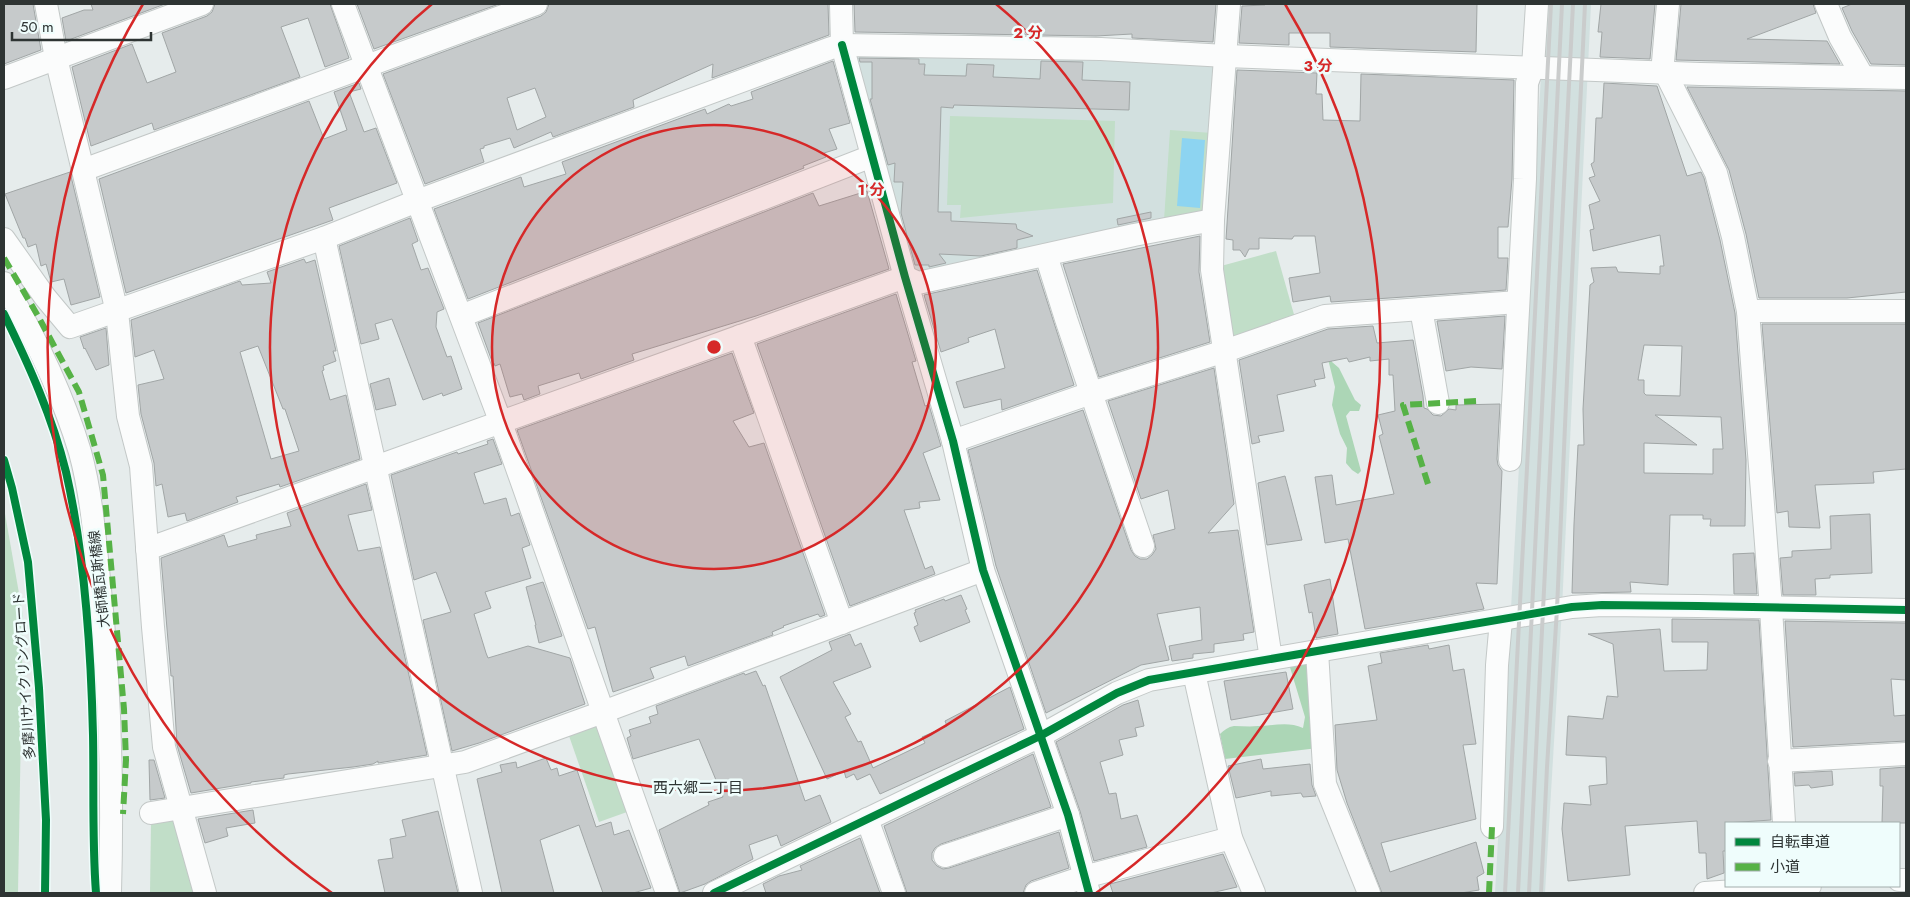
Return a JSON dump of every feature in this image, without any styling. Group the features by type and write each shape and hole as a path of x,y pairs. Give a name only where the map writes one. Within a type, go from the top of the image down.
{"street":[{"path":"46,4 56,58 117,312 128,416 141,466 164,747 205,893"},
{"path":"4,78 202,4"},
{"path":"343,4 501,423 667,893"},
{"path":"83,170 536,4"},
{"path":"841,4 842,45 904,277 953,440 983,570 1068,815 1087,885"},
{"path":"1229,4 1213,220 1212,270 1271,659"},
{"path":"1510,460 1525,179 1527,83 1533,67 1537,4"},
{"path":"1668,4 1663,62 1665,72 1716,173 1733,237 1748,311 1784,822"},
{"path":"1826,4 1840,37 1863,77"},
{"path":"4,239 45,297 70,327 324,238 417,201 842,45 1101,49 1226,56 1665,72 1906,78"},
{"path":"461,316 872,156"},
{"path":"147,549 904,277 918,283 1213,220"},
{"path":"324,238 471,893"},
{"path":"1046,255 1143,546"},
{"name":"大師橋瓦斯橋線","path":"4,283 42,353 63,403 80,454 94,526 104,621 112,806 110,893"},
{"path":"953,440 1091,393 1225,351 1325,316 1518,302"},
{"path":"1422,309 1438,403"},
{"path":"1748,311 1898,311"},
{"path":"740,336 842,623"},
{"path":"152,813 464,762 983,570"},
{"path":"714,893 1040,736 1117,693 1149,680 1558,609 1602,605 1906,610"},
{"path":"1492,827 1497,664 1501,620"},
{"path":"1318,651 1325,784 1369,893"},
{"path":"1194,673 1231,838 1254,893"},
{"path":"1779,761 1906,754"},
{"path":"945,856 1068,815"},
{"path":"868,819 894,893"},
{"path":"1036,893 1087,885 1231,838"},
{"path":"1704,893 1794,888"}],"shaded area":[{"path":"1545,4 1591,4 1562,608 1545,893 1495,893"},
{"path":"852,55 1215,61 1207,218 917,277"}],"green space":[{"path":"950,116 1115,121 1113,203 960,218 961,205 947,205"},
{"path":"1170,130 1212,133 1205,216 1164,220"},
{"path":"1276,251 1295,318 1231,337 1221,266"},
{"path":"1323,339 1326,339 1332,362 1339,368 1355,400 1361,405 1359,411 1350,411 1346,416 1361,471 1358,474 1346,463 1347,448 1340,434 1332,405 1335,387"},
{"path":"4,508 23,616 18,893 4,893"},
{"path":"1313,658 1318,748 1225,759 1220,734 1230,727 1286,724 1303,728 1305,717 1289,664"},
{"path":"596,723 627,812 599,822 568,733"},
{"path":"177,818 198,893 150,893 151,822"}],"water":[{"path":"1182,138 1205,140 1200,208 1177,206"}],"building":[{"path":"4,4 33,4 41,50 4,64"},
{"path":"91,4 165,4 66,41 62,18 84,10 93,10"},
{"path":"215,4 330,4 349,58 325,67 308,18 281,27 300,77 154,130 152,123 91,146 72,67 132,44 147,83 176,72 162,33 207,16 212,12"},
{"path":"357,4 499,4 374,49"},
{"path":"549,4 828,4 829,35 712,78 713,64 633,100 634,107 553,137 551,132 514,148 510,138 484,146 484,148 480,149 484,162 425,184 383,74 541,16 546,12","holes":["535,88 546,117 517,130 507,98"]},
{"path":"854,4 1216,4 1213,42 1132,38 1132,34 1096,36 855,32"},
{"path":"1265,4 1477,4 1476,52 1330,47 1330,33 1289,33 1289,45 1239,43 1242,6"},
{"path":"1601,4 1655,4 1650,59 1600,57 1602,32 1598,32"},
{"path":"1681,4 1813,4 1816,13 1747,39 1827,41 1840,64 1676,60"},
{"path":"1852,4 1906,4 1906,65 1871,64 1852,31 1842,8"},
{"path":"859,58 919,59 919,64 925,64 924,75 966,76 967,64 994,65 993,77 1040,79 1041,61 1083,62 1082,80 1130,82 1129,110 954,105 953,108 941,107 938,212 951,212 951,221 1016,224 1017,229 1033,236 1017,240 1017,248 981,256 939,254 946,263 929,267 929,265 915,265 901,213 903,182 894,182 895,163 888,165 870,99 872,99 872,62 860,62"},
{"path":"833,61 850,123 829,129 837,149 824,153 826,157 803,166 804,168 468,299 434,209 521,177 524,187 566,174 562,162 705,109 707,114 729,104 731,106 753,99 751,92"},
{"path":"1237,70 1317,73 1316,94 1322,94 1323,120 1360,121 1361,74 1514,80 1512,179 1508,227 1498,227 1498,258 1508,258 1506,290 1331,302 1330,296 1293,302 1289,278 1320,273 1315,236 1294,236 1292,239 1259,238 1259,249 1249,249 1245,257 1240,250 1233,250 1233,240 1226,239"},
{"path":"359,83 361,89 349,92 364,132 376,128 397,183 329,208 333,220 126,293 99,179 309,101 324,139 347,130 334,92"},
{"path":"1604,83 1657,86 1687,176 1701,172 1704,178 1720,240 1735,313 1746,460 1745,526 1710,526 1711,519 1703,519 1703,515 1670,515 1668,585 1630,582 1631,592 1572,593 1578,445 1584,445 1583,409 1590,285 1594,282 1591,268 1616,267 1618,272 1660,274 1660,266 1664,266 1660,235 1593,251 1590,230 1594,229 1589,205 1600,201 1589,178 1595,176 1591,164 1594,162 1596,118 1602,118","holes":["1644,345 1682,346 1680,396 1646,395 1644,393 1644,380 1638,380","1655,415 1721,417 1723,449 1713,449 1713,474 1644,473 1644,443 1697,445"]},
{"path":"1687,87 1906,91 1906,292 1847,298 1759,298 1746,234 1729,170"},
{"path":"70,172 100,297 71,305 64,279 51,282 46,264 41,266 36,244 28,247 5,194"},
{"path":"867,191 889,269 756,316 632,354 634,360 581,379 579,373 538,386 540,394 524,400 522,394 510,397 500,364 495,366 493,364 478,323 813,193 819,206"},
{"path":"1151,212 1151,218 1118,225 1117,219"},
{"path":"410,218 418,241 412,244 421,270 428,268 444,309 437,312 436,327 447,357 451,356 462,389 443,396 442,393 423,400 392,319 375,324 379,339 361,344 339,246"},
{"path":"1200,236 1199,272 1210,342 1099,377 1063,264"},
{"path":"304,259 306,263 315,260 336,351 333,351 336,361 323,366 324,370 322,371 330,400 346,395 360,459 280,487 279,484 236,497 238,502 187,521 185,513 168,517 162,484 156,486 154,463 141,414 138,385 164,379 154,350 135,357 131,320 240,281 242,285 271,283 267,272","holes":["258,346 283,409 285,409 299,451 271,459 240,352"]},
{"path":"1037,270 1074,385 1002,410 1001,399 964,408 956,382 1005,368 995,329 968,338 969,342 941,352 924,295"},
{"path":"896,294 916,361 912,362 925,406 929,405 941,446 923,453 940,500 919,502 920,508 904,510 925,569 932,566 935,574 850,606 757,344"},
{"path":"1505,316 1502,369 1471,367 1446,371 1437,321"},
{"path":"1762,324 1906,324 1906,469 1873,472 1874,483 1815,485 1820,528 1789,527 1788,511 1777,513"},
{"path":"1373,326 1377,343 1413,340 1424,408 1433,415 1441,416 1449,409 1456,410 1456,405 1500,404 1497,459 1502,471 1497,584 1476,583 1484,609 1365,629 1348,539 1325,543 1315,477 1332,475 1336,505 1394,494 1379,436 1383,434 1378,415 1395,411 1393,375 1389,375 1389,359 1370,361 1370,357 1349,362 1347,358 1322,363 1325,378 1314,380 1316,386 1277,395 1284,431 1258,436 1260,442 1252,444 1239,360 1328,329"},
{"path":"106,328 109,365 96,370 84,349 80,337"},
{"path":"732,353 754,413 733,421 749,447 764,443 825,615 820,617 818,614 783,626 772,632 773,635 688,666 685,656 650,668 654,678 613,692 595,627 588,629 517,430"},
{"path":"1214,368 1234,504 1208,533 1238,530 1254,632 1243,634 1244,640 1214,644 1214,652 1193,654 1193,658 1172,661 1169,646 1202,640 1200,607 1157,614 1169,660 1141,665 1046,713 996,566 968,450 1083,410 1131,550 1140,559 1147,559 1156,549 1153,535 1175,529 1168,490 1141,499 1108,401"},
{"path":"389,378 396,405 376,410 370,384"},
{"path":"493,439 502,464 474,473 484,504 506,498 511,516 519,513 530,545 522,548 531,578 485,592 491,608 474,614 486,653 488,658 528,646 570,658 585,704 452,751 423,620 451,612 436,572 414,580 391,475 457,452 458,454 488,444 487,441"},
{"path":"1285,476 1302,540 1267,545 1258,483"},
{"path":"366,484 372,510 348,515 358,551 380,547 427,755 378,763 378,761 373,764 353,767 288,774 284,775 284,778 191,793 177,745 173,676 171,676 161,558 224,535 228,547 257,539 256,535 291,526 287,513"},
{"path":"1870,514 1872,573 1830,575 1830,578 1815,579 1816,595 1783,595 1780,558 1792,557 1792,551 1831,549 1830,516"},
{"path":"1754,553 1757,594 1734,594 1733,554"},
{"path":"1330,579 1338,634 1316,638 1312,612 1309,613 1304,585"},
{"path":"543,582 562,636 539,643 526,587"},
{"path":"961,595 970,622 920,642 914,627 918,625 914,613 916,612 915,610"},
{"path":"1672,619 1759,620 1771,820 1725,822 1724,873 1707,879 1706,853 1699,853 1697,821 1625,826 1630,875 1568,881 1562,829 1564,803 1591,805 1589,786 1607,784 1606,757 1566,755 1568,716 1603,719 1607,696 1618,697 1613,644 1588,634 1660,629 1664,671 1707,670 1708,642 1672,642"},
{"path":"1785,621 1906,623 1906,680 1891,679 1894,716 1906,715 1906,741 1793,747"},
{"path":"850,634 855,646 861,643 871,667 833,682 851,714 845,717 858,742 861,741 873,768 925,743 922,737 947,726 945,721 1010,687 1024,729 880,794 870,774 857,780 854,774 846,778 844,771 827,779 780,677 832,650 829,642"},
{"path":"1428,645 1429,649 1449,645 1453,671 1464,669 1476,744 1463,745 1476,819 1381,843 1390,872 1476,842 1484,873 1477,877 1479,890 1461,893 1382,893 1347,803 1337,770 1335,725 1377,720 1368,666 1382,663 1380,653"},
{"path":"756,671 763,686 765,685 805,801 820,795 831,822 781,846 777,835 749,845 753,859 705,884 680,893 659,830 709,805 708,802 723,797 699,739 633,759 627,738 631,736 629,730 651,723 649,717 658,714 656,706 744,673 745,675"},
{"path":"1286,672 1293,709 1231,720 1224,681"},
{"path":"1138,700 1144,726 1135,728 1137,736 1119,740 1123,755 1100,762 1109,794 1116,793 1121,819 1137,815 1147,847 1094,861 1080,811 1056,742 1123,705"},
{"path":"1033,754 1051,807 941,844 932,853 932,860 943,869 949,868 1059,832 1069,868 1031,881 1026,885 1023,893 907,893 884,826"},
{"path":"546,758 551,770 557,768 559,776 577,770 596,827 611,822 614,835 629,830 651,888 633,893 603,893 579,825 540,840 554,893 502,893 477,779 502,772 500,765 516,762 517,768"},
{"path":"1261,759 1263,769 1310,764 1312,785 1316,796 1303,797 1301,793 1271,796 1271,791 1236,798 1228,766"},
{"path":"149,760 154,760 165,798 150,800"},
{"path":"1906,767 1906,823 1882,822 1883,786 1880,786 1880,769"},
{"path":"1832,771 1833,785 1811,788 1809,785 1795,786 1794,773"},
{"path":"253,810 255,823 226,828 228,836 205,843 198,819"},
{"path":"438,811 458,893 385,893 378,860 393,858 390,839 406,836 402,820"},
{"path":"860,838 880,893 766,893 763,884 779,876 802,870 800,866"},
{"path":"1223,854 1237,887 1211,893 1113,893 1110,884"}],"railway":[{"path":"1505,893 1551,4"},
{"path":"1518,893 1562,4"},
{"path":"1529,893 1573,4"},
{"path":"1541,893 1557,609 1585,4"}],"marked path":[{"path":"4,258 79,392 103,475 124,709 126,760 123,814"},
{"path":"1428,484 1403,405 1478,401"},
{"path":"1489,893 1492,827"}],"cycle path":[{"path":"842,45 905,277 953,441 983,570 1068,815 1089,893"},
{"path":"4,314 47,411 66,472 73,504 86,602 91,669 96,893"},
{"name":"多摩川サイクリングロード","path":"4,460 28,562 39,688 46,820 45,893"},
{"path":"714,893 1040,736 1117,693 1149,680 1572,607 1602,605 1906,610"}],"district":[{"name":"西六郷二丁目","path":"698,788"}]}
